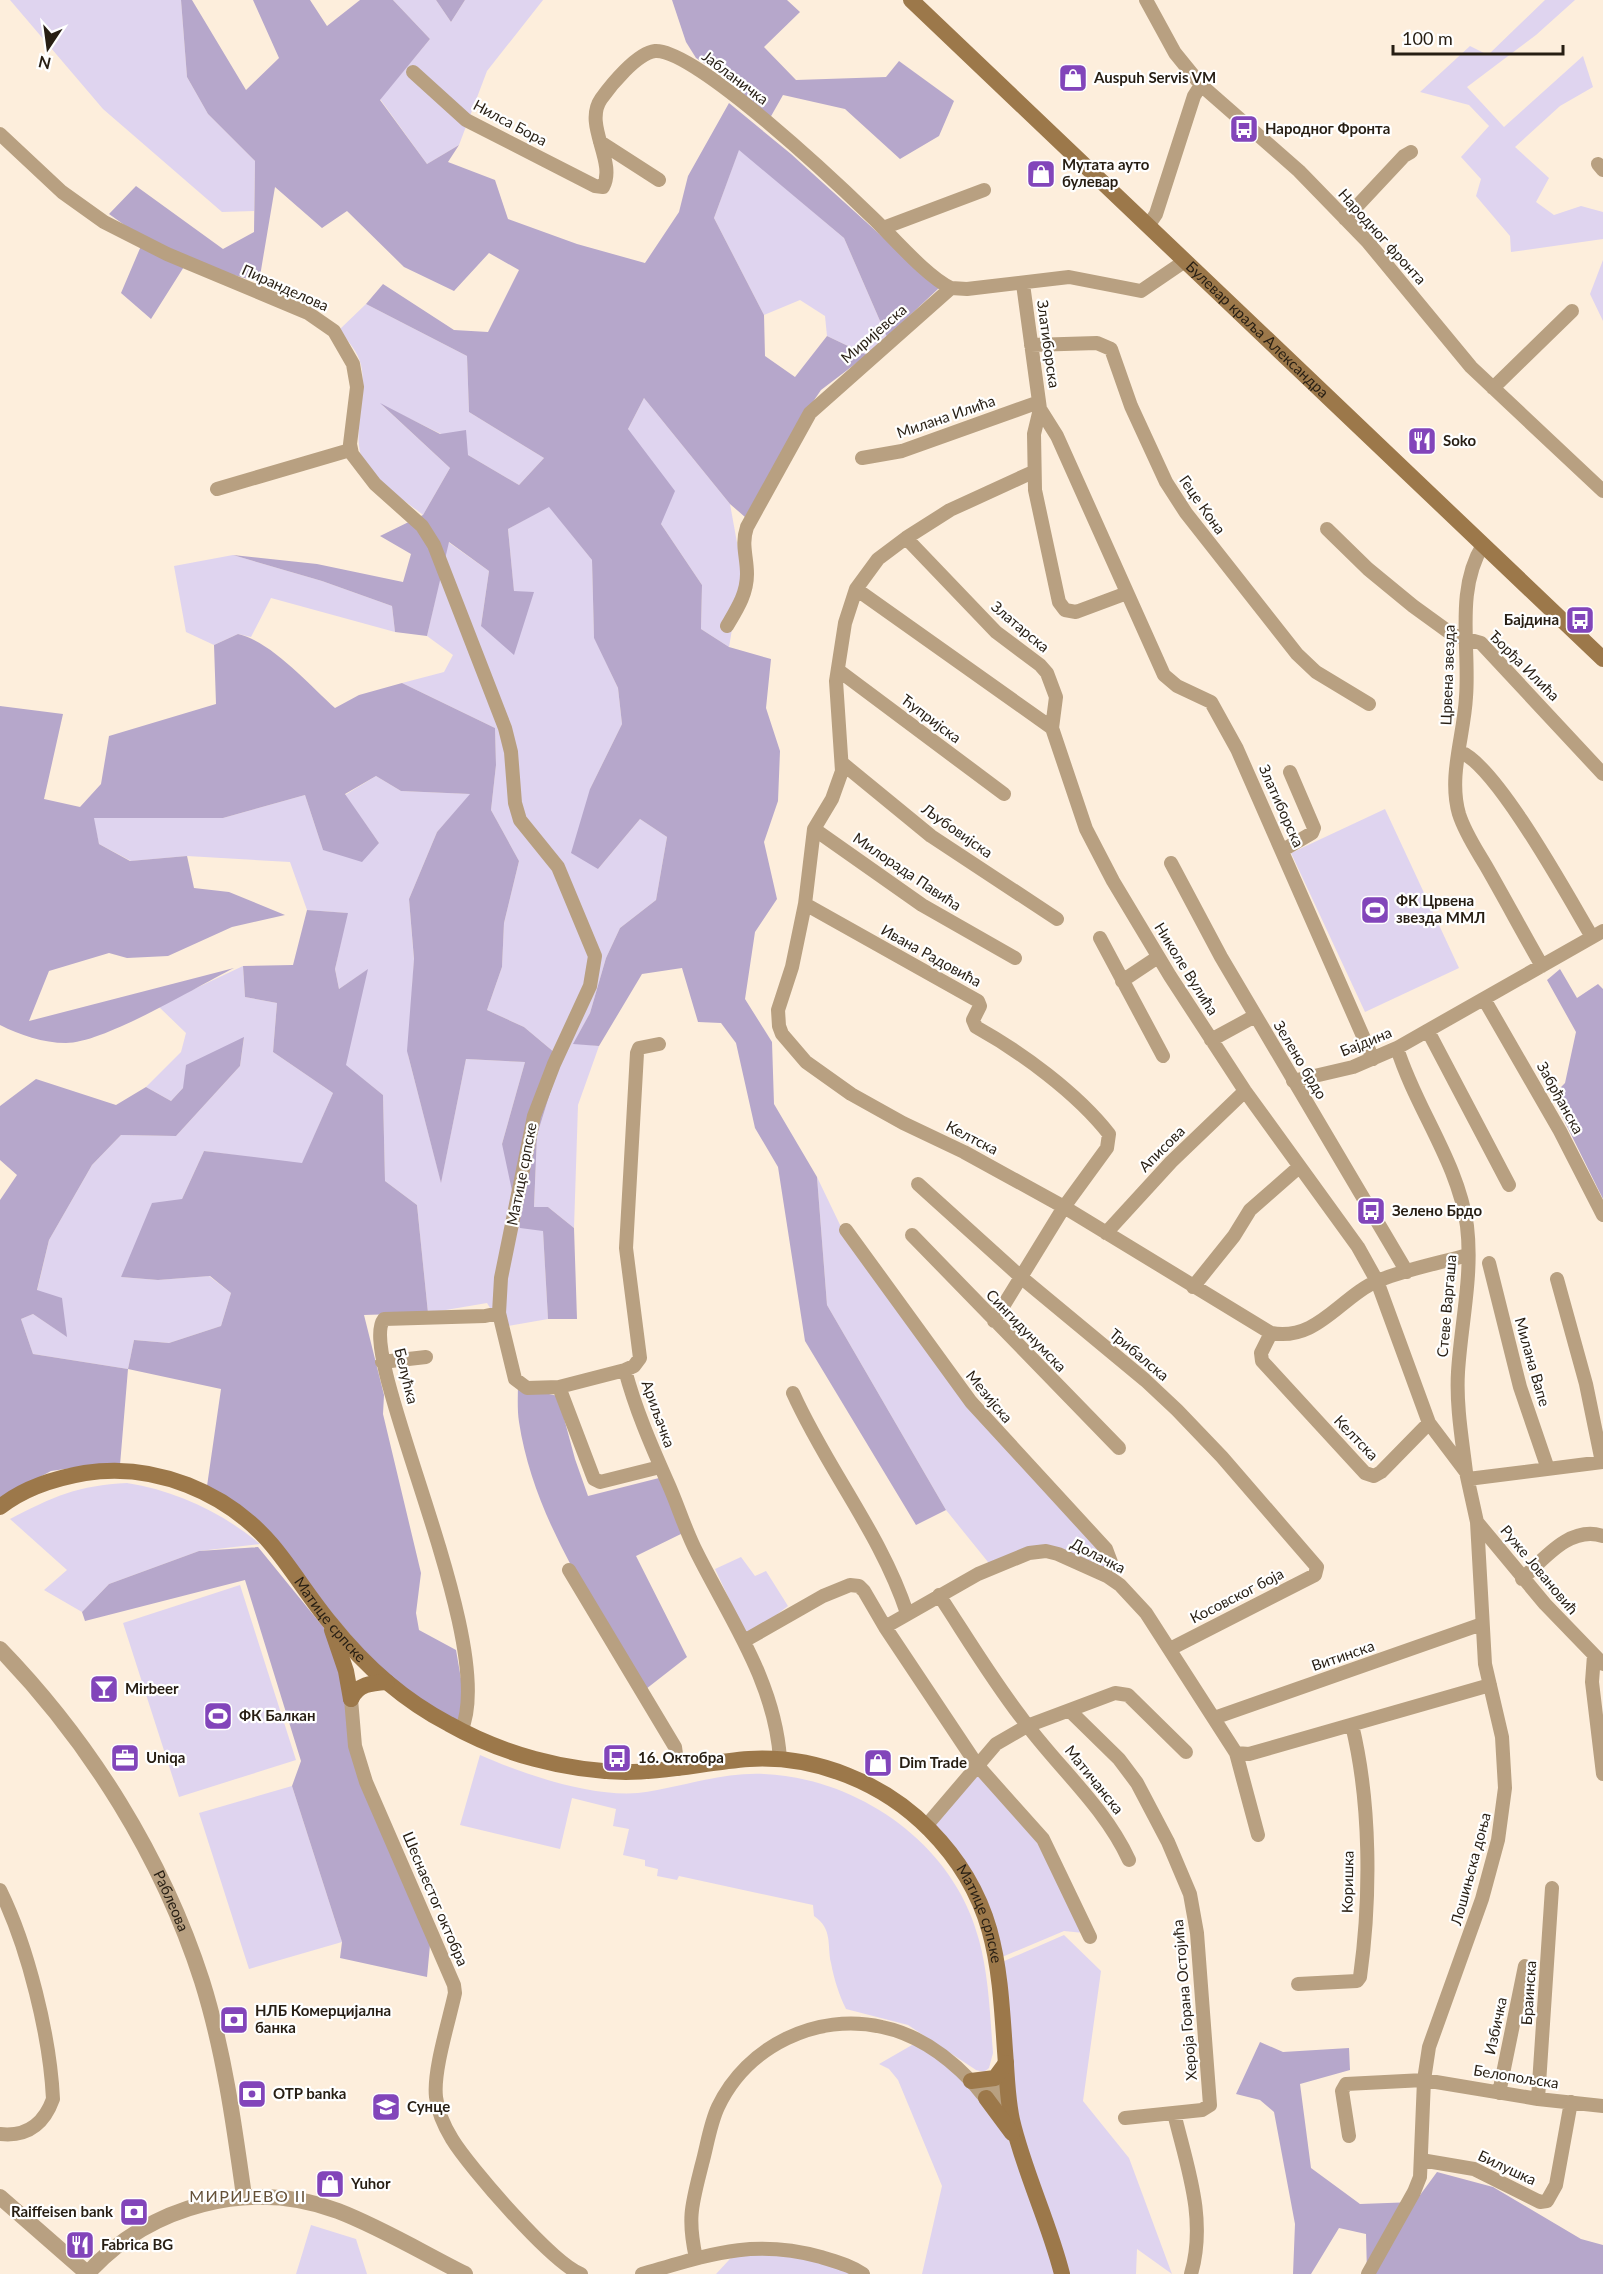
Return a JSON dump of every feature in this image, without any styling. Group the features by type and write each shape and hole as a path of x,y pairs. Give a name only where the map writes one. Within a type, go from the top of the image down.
{"main road":[{"name":"Булевар краља Александра","path":"911,0 1603,659"},
{"name":"Матице српске","path":"0,1507 46,1483 103,1470 135,1471 182,1483 206,1493 255,1527 286,1563 330,1624 365,1663 414,1703 461,1731 512,1752 567,1766 626,1772 678,1769 743,1760 780,1759 831,1770 870,1785 926,1826 961,1868 978,1897 989,1925 998,1961 1008,2095 1019,2142 1062,2274"},
{"path":"330,1624 351,1691"},
{"path":"351,1691 352,1671 365,1663"},
{"path":"351,1691 365,1685 387,1682"},
{"path":"971,2081 995,2078 1006,2063"},
{"path":"986,2098 1019,2142"}],"street":[{"name":"Народног фронта","path":"1146,0 1175,53 1201,85 1284,157 1392,271 1471,367 1603,491"},
{"name":"Јабланичка","path":"603,187 606,182 595,123 600,100 627,69 643,57 652,51 665,53 675,56 717,82 951,288"},
{"name":"Нилса Бора","path":"413,72 466,120 595,186 603,187"},
{"path":"1148,226 1156,214 1194,96 1201,85"},
{"name":"Пиранделова","path":"0,134 62,192 104,222 167,254 308,313 334,331 354,364 357,387 350,450"},
{"path":"600,142 659,180"},
{"path":"1345,219 1404,156 1411,152"},
{"path":"883,228 984,190"},
{"path":"951,288 967,290 1069,277 1141,291 1185,261"},
{"name":"Златиборска","path":"1023,284 1039,406 1035,426 1034,472 1062,606 1076,612 1127,593"},
{"name":"Миријевска","path":"727,626 746,585 747,571 743,548 747,527 810,413 951,288"},
{"path":"1493,388 1572,311"},
{"name":"Геце Кона","path":"1031,345 1097,343 1111,349 1152,457 1186,513 1297,654 1316,672 1369,704"},
{"name":"Златиборска","path":"1039,406 1057,436 1164,675 1177,686 1206,699 1215,706 1283,850 1373,1059"},
{"name":"Милана Илића","path":"862,458 902,451 1039,406"},
{"path":"217,489 350,450"},
{"name":"Матице српске","path":"350,450 375,484 422,526 441,558 506,728 511,752 515,803 520,820 558,867 594,948 595,965 590,986 564,1041 534,1116 501,1278 499,1313"},
{"path":"814,829 837,788 842,763 836,695 838,670 845,623 856,589 878,559 906,538 950,510 1034,472"},
{"name":"Ђорђа Илића","path":"1328,529 1413,606 1448,633 1476,640 1485,646 1603,774"},
{"name":"Златарска","path":"906,538 996,632 1040,665 1047,673 1056,697 1052,728"},
{"name":"Црвена звезда","path":"1483,545 1473,569 1464,638 1467,694 1454,788 1464,828 1542,966"},
{"path":"856,589 1052,728"},
{"name":"Ћупријска","path":"838,670 1004,794"},
{"name":"Николе Вулића","path":"1052,728 1086,829 1158,957 1245,1091 1353,1239 1377,1281 1429,1423"},
{"path":"1460,752 1473,759 1519,817 1597,934"},
{"name":"Љубовијска","path":"842,763 931,836 1057,919"},
{"path":"1283,850 1312,833 1314,828 1290,772"},
{"name":"Келтска","path":"814,829 805,904 777,1017 782,1034 796,1053 832,1082 871,1106 964,1152 1064,1207 1271,1333 1260,1353 1262,1361 1365,1473 1374,1476 1380,1473 1429,1423"},
{"name":"Милорада Павића","path":"814,829 922,905 1015,958"},
{"name":"Зелено брдо","path":"1171,863 1255,1016 1407,1272"},
{"name":"Ивана Радовића","path":"805,904 978,1001 980,1006 973,1020 975,1027 1003,1042 1047,1074 1107,1131 1111,1138 1107,1148 1064,1207"},
{"name":"Бајдина","path":"1293,1081 1353,1067 1397,1048 1597,934"},
{"path":"1100,938 1163,1056"},
{"path":"1122,981 1158,957"},
{"name":"Забрђанска","path":"1484,999 1560,1131 1603,1215"},
{"path":"1211,1040 1255,1016"},
{"path":"1428,1031 1509,1185"},
{"name":"Ариљачка","path":"659,1044 639,1048 637,1053 626,1248 640,1358 634,1366 625,1370 660,1467 696,1551 744,1641 770,1704 780,1759"},
{"name":"Стеве Варгаша","path":"1397,1048 1425,1117 1454,1178 1467,1226 1468,1255 1458,1393 1467,1475"},
{"name":"Аписова","path":"1106,1233 1171,1162 1245,1091"},
{"path":"1193,1287 1234,1236 1250,1210 1299,1167"},
{"name":"Трибалска","path":"918,1185 1022,1278 1145,1380 1177,1410 1315,1563 1317,1570"},
{"path":"994,1322 1064,1207"},
{"name":"Мезијска","path":"846,1230 971,1402 1106,1550 1112,1565 1107,1576"},
{"name":"Сингидунумска","path":"912,1236 1119,1448"},
{"path":"1271,1333 1288,1334 1315,1326 1377,1281 1468,1255"},
{"name":"Милана Вапе","path":"1489,1263 1520,1387 1548,1469"},
{"path":"1467,1475 1602,1462 1586,1384 1557,1279"},
{"path":"499,1313 515,1379 527,1388 559,1387 625,1370"},
{"name":"Белућка","path":"461,1731 467,1693 462,1639 430,1514 382,1362 381,1324 384,1319 485,1316 499,1313"},
{"path":"382,1362 426,1357"},
{"path":"559,1387 594,1479 600,1482 660,1467"},
{"path":"793,1393 811,1429 889,1563 907,1613"},
{"path":"1429,1423 1467,1475 1477,1522 1482,1624"},
{"name":"Руже Јовановић","path":"1477,1522 1522,1579 1599,1660"},
{"path":"1522,1579 1570,1538 1590,1533 1603,1536"},
{"name":"Долачка","path":"885,1627 939,1595 1001,1563 1037,1552 1068,1557 1107,1576 1136,1601 1170,1649 1236,1753 1257,1835"},
{"path":"569,1570 675,1747 678,1769"},
{"name":"Косовског боја","path":"1170,1649 1315,1575 1317,1570"},
{"path":"744,1641 823,1596 850,1585 859,1586 977,1765 1043,1839 1090,1937"},
{"name":"Матичанска","path":"939,1595 1027,1726 1083,1789 1117,1837 1129,1860"},
{"name":"Лошињска доња","path":"1368,2274 1420,2177 1424,2080 1429,2047 1474,1926 1502,1819 1504,1750 1490,1685 1482,1624"},
{"name":"Витинска","path":"1214,1718 1482,1624"},
{"name":"Раблеова","path":"0,1648 81,1746 132,1824 164,1888 193,1956 209,2005 233,2118 244,2196"},
{"path":"1599,1660 1592,1682 1603,1774"},
{"path":"1236,1753 1249,1754 1490,1685"},
{"name":"Шеснаестог октобра","path":"351,1691 356,1746 366,1782 454,1985 455,1993 436,2089 443,2123 454,2142 489,2186 554,2257 581,2274"},
{"path":"926,1826 996,1744 1027,1726 1071,1712 1115,1693 1128,1695 1186,1752"},
{"name":"Хероја Горана Остојића","path":"1071,1712 1119,1759 1137,1784 1168,1842 1190,1894 1197,1934 1210,2102 1203,2110 1125,2118"},
{"name":"Коришка","path":"1298,1984 1357,1981 1360,1977 1366,1892 1366,1825 1362,1776 1352,1725"},
{"name":"Браинска","path":"1538,2099 1552,1888"},
{"path":"0,1890 17,1930 31,1974 53,2099 48,2114 35,2126 23,2133 0,2134"},
{"name":"Избичка","path":"1499,2093 1526,1966"},
{"path":"696,2258 690,2214 718,2107 746,2067 769,2048 815,2027 841,2024 882,2026 923,2042 971,2081 989,2101 1001,2100 1008,2095"},
{"path":"1349,2136 1342,2086 1424,2080"},
{"name":"Белопољска","path":"1424,2080 1538,2099 1603,2106"},
{"path":"971,2081 1008,2095"},
{"name":"Билушка","path":"1421,2160 1474,2169 1540,2202 1547,2201 1556,2185 1571,2102"},
{"path":"1174,2113 1197,2210 1196,2246 1191,2274"},
{"path":"0,2197 87,2274 121,2244 155,2223 198,2205 244,2196 294,2199 336,2210 465,2274"},
{"path":"642,2274 696,2258 745,2248 777,2248 852,2266 864,2274"}],"shaded area":[{"path":"10,0 181,0 187,77 208,114 255,161 254,211 222,212 103,109"},
{"path":"181,0 192,0 246,90 279,58 253,0 310,0 327,26 360,0 393,0 430,39 380,100 427,164 459,145 448,162 495,180 508,219 577,244 645,263 679,212 688,176 729,103 791,154 939,288 887,337 844,238 739,150 714,218 764,315 765,356 795,377 827,336 867,355 821,390 745,517 730,504 644,398 628,429 675,491 661,524 702,585 701,629 729,647 771,659 766,708 780,751 778,801 764,842 777,899 755,932 745,999 772,1042 774,1104 817,1177 827,1305 946,1510 916,1525 805,1341 778,1167 755,1128 736,1043 721,1023 698,1022 682,968 642,974 599,1046 573,1044 590,1013 606,958 620,928 656,900 667,837 640,819 598,869 571,853 590,789 622,724 618,688 594,638 592,560 549,507 508,529 514,591 534,592 514,655 481,626 489,571 449,542 427,636 395,632 392,606 322,581 233,555 317,564 403,582 411,554 380,536 423,515 450,468 380,403 440,434 466,430 468,455 519,485 544,458 469,412 467,356 366,304 383,284 454,330 488,332 519,270 489,253 454,291 404,267 347,211 322,228 275,187 259,282 187,262 151,319 121,293 144,239 109,214 136,186 223,249 254,232 255,161 208,114 187,77"},
{"path":"393,0 436,0 451,22 465,0 543,0 487,71 459,145 427,164 380,99 430,39"},
{"path":"436,0 465,0 451,22"},
{"path":"672,0 787,0 800,12 764,47 796,80 886,77 899,61 954,101 939,136 900,159 845,109 783,95 770,118 721,74 696,58 686,42"},
{"path":"1545,0 1575,0 1536,35 1467,87 1504,127 1583,56 1593,87 1560,106 1515,147 1549,178 1536,202 1554,215 1581,206 1603,212 1603,239 1511,252 1510,236 1476,196 1481,179 1461,157 1489,126 1469,105 1420,92 1470,46 1488,55"},
{"path":"739,149 844,238 887,337 867,355 827,336 825,316 800,300 764,315 714,218"},
{"path":"1603,260 1603,321 1590,294"},
{"path":"366,304 467,356 469,412 544,458 519,485 468,455 441,434 382,405 450,468 423,515 368,470 360,452 359,441 363,377 360,360 339,330"},
{"path":"644,398 730,504 742,570 729,647 701,629 702,585 661,524 628,429"},
{"path":"549,506 592,560 594,637 618,688 622,724 590,789 598,869 640,819 667,837 656,900 620,928 606,958 590,1013 574,1043 599,1046 578,1105 574,1228 548,1207 534,1208 537,1135 561,1058 524,1027 487,1010 502,967 504,923 519,861 491,810 496,765 495,728 402,683 444,672 453,655 427,636 448,542 489,571 481,626 533,592 514,592 508,529"},
{"path":"233,555 322,581 392,606 395,632 271,598 251,637 238,634 214,645 186,632 174,566"},
{"path":"238,634 277,655 335,708 359,695 402,683 495,728 496,765 491,810 519,861 504,923 502,967 487,1010 524,1027 561,1058 537,1135 534,1207 548,1207 574,1228 577,1319 548,1319 543,1231 520,1228 502,1144 525,1062 466,1059 441,1183 407,1051 414,959 409,899 437,832 470,794 401,791 376,776 345,794 379,843 362,862 323,850 305,795 223,818 94,818 99,844 130,861 187,856 194,888 229,892 285,915 232,927 168,956 127,958 109,953 49,971 29,1021 234,968 150,1013 103,1034 83,1041 57,1043 32,1038 0,1025 0,706 63,714 44,799 80,807 101,784 109,736 216,704 214,645"},
{"path":"376,776 401,791 471,794 437,832 409,899 414,960 408,1055 441,1182 466,1059 525,1062 502,1144 543,1230 548,1319 502,1327 487,1303 428,1313 417,1205 385,1181 383,1095 345,1065 367,970 339,989 335,969 347,913 307,910 290,862 187,856 131,861 99,844 93,818 223,818 305,795 323,850 379,843 345,795"},
{"name":"ФК Црвена звезда ММЛ","path":"1385,809 1459,968 1365,1012 1291,853"},
{"path":"307,910 348,913 335,969 339,989 368,969 346,1065 383,1095 385,1181 417,1205 428,1313 364,1315 384,1395 383,1414 421,1573 416,1613 419,1630 456,1650 464,1696 462,1727 417,1699 371,1659 289,1563 206,1493 221,1389 128,1369 134,1340 169,1343 221,1326 231,1293 210,1276 158,1280 121,1277 152,1203 182,1199 204,1151 302,1163 333,1093 273,1052 277,1003 245,997 243,966 293,965"},
{"path":"243,966 245,997 277,1003 273,1052 333,1093 302,1164 204,1151 182,1199 121,1277 158,1280 209,1276 231,1293 221,1326 169,1343 134,1340 128,1369 33,1354 21,1319 33,1314 66,1336 37,1291 49,1240 92,1165 121,1135 176,1136 240,1066 244,1038 183,1088 171,1101 146,1087 181,1052 186,1033 158,1006"},
{"path":"1560,969 1577,998 1598,984 1603,989 1603,1199 1552,1096 1565,1083 1576,1032 1547,980"},
{"path":"244,1037 240,1066 176,1136 121,1135 92,1165 49,1240 37,1290 62,1298 67,1337 33,1314 21,1319 33,1354 128,1369 120,1465 86,1466 51,1471 0,1498 0,1200 17,1175 0,1160 0,1106 36,1079 116,1105 146,1087 171,1101 183,1088 186,1065"},
{"path":"817,1177 842,1229 953,1380 1111,1558 1107,1576 1052,1552 992,1567 946,1510 827,1305"},
{"path":"518,1381 531,1390 558,1396 575,1459 588,1496 663,1477 685,1532 636,1556 687,1657 646,1689 587,1594 552,1528 527,1458 519,1422"},
{"path":"127,1483 163,1491 198,1504 230,1522 260,1544 199,1551 109,1584 82,1612 44,1590 67,1570 10,1519 39,1504 80,1489"},
{"path":"258,1547 324,1628 352,1701 355,1731 430,1945 427,1977 340,1958 342,1942 292,1786 301,1761 245,1580 85,1621 82,1612 109,1584 199,1551"},
{"path":"741,1557 755,1576 766,1571 788,1606 747,1637 715,1569"},
{"name":"ФК Балкан","path":"240,1585 296,1760 179,1797 123,1623"},
{"path":"480,1755 557,1783 599,1791 638,1793 732,1775 764,1774 800,1778 834,1788 867,1803 898,1823 925,1847 949,1875 967,1906 979,1940 987,1982 993,2053 989,2068 984,2072 976,2070 908,2025 846,2009 834,1975 827,1932 814,1916 813,1905 679,1876 677,1880 657,1876 658,1869 645,1866 645,1860 623,1855 629,1829 613,1826 616,1809 572,1798 560,1849 460,1825"},
{"path":"981,1761 1046,1835 1094,1934 1064,1931 1002,1957 930,1822"},
{"path":"292,1786 342,1942 249,1969 199,1813"},
{"path":"1064,1935 1101,1971 1083,2101 1129,2158 1172,2274 1137,2249 1136,2274 1066,2274 1016,2121 1002,1962"},
{"path":"919,2041 961,2074 1015,2141 1058,2274 922,2274 942,2186 898,2080 889,2069 879,2064"},
{"path":"1260,2042 1283,2052 1349,2048 1350,2070 1300,2084 1311,2168 1360,2204 1415,2202 1437,2172 1493,2187 1581,2239 1603,2245 1603,2274 1367,2274 1366,2234 1339,2228 1311,2274 1293,2274 1295,2224 1274,2112 1260,2100 1236,2094"},
{"path":"311,2225 356,2239 367,2274 296,2274"},
{"path":"741,2247 773,2247 861,2274 716,2274"}],"place":[{"name":"Auspuh Servis VM","path":"1073,78"},
{"name":"Народног Фронта","path":"1244,129"},
{"name":"Мутата ауто булевар","path":"1041,174"},
{"name":"Soko","path":"1422,441"},
{"name":"Бајдина","path":"1580,620"},
{"name":"ФК Црвена звезда ММЛ","path":"1375,910"},
{"name":"Зелено Брдо","path":"1371,1211"},
{"name":"Mirbeer","path":"104,1689"},
{"name":"ФК Балкан","path":"218,1716"},
{"name":"Uniqa","path":"125,1758"},
{"name":"16. Октобра","path":"617,1758"},
{"name":"Dim Trade","path":"878,1763"},
{"name":"НЛБ Комерцијална банка","path":"234,2020"},
{"name":"OTP banka","path":"252,2094"},
{"name":"Сунце","path":"386,2107"},
{"name":"Yuhor","path":"330,2184"},
{"name":"Raiffeisen bank","path":"134,2212"},
{"name":"Fabrica BG","path":"80,2245"}],"district":[{"name":"МИРИЈЕВО II","path":"248,2196"}]}
